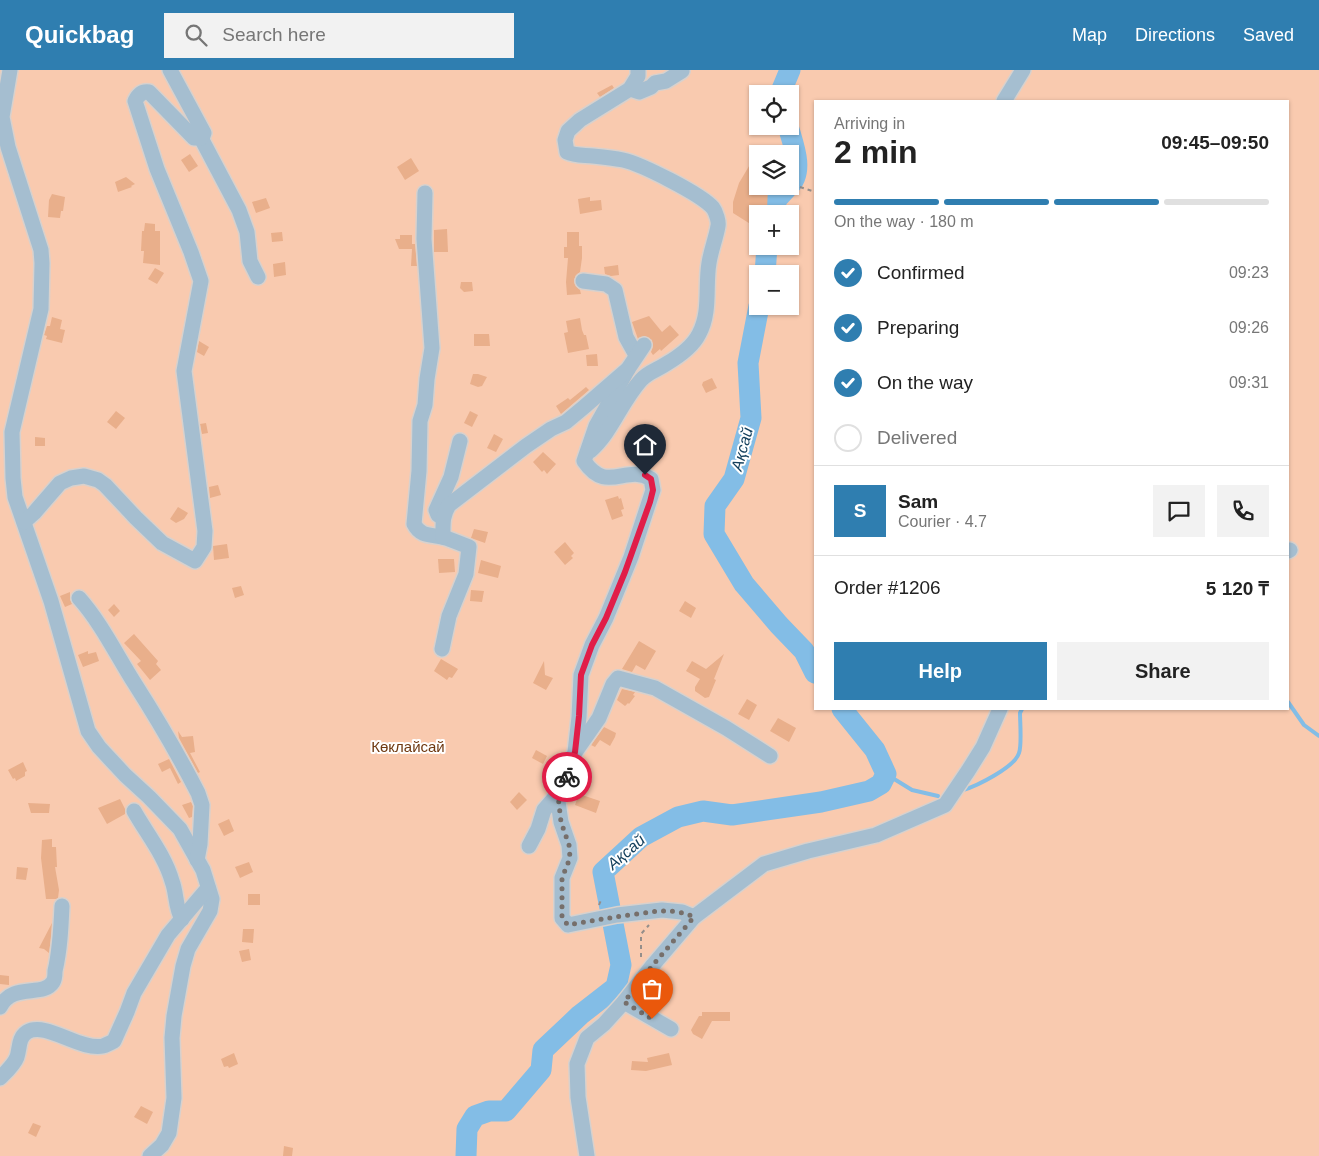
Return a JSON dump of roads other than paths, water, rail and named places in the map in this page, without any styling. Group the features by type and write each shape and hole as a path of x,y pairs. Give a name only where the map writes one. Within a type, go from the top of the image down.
{"street":[{"path":"10,70 2,117 8,147 41,250 42,263 41,309 6,436 7,477 16,497 51,601 88,731 99,747 125,775 180,829 197,860 212,899 210,911 188,949 183,966 172,1038 174,1098 169,1134 162,1145 150,1156"},
{"path":"170,70 204,133 201,138"},
{"path":"585,455 611,426 617,412 641,380 690,346 699,334 705,318 708,265 718,224 713,209 690,192 656,173 625,161 572,155 567,152 564,140 568,131 580,120 630,89 638,76 638,70"},
{"path":"1005,100 1024,70"},
{"path":"630,89 639,92 651,87 655,83 666,81 682,71"},
{"path":"24,522 60,483 71,478 84,476 98,480 105,485 162,543 195,561 204,547 205,531 184,371 201,281 157,169 135,102 137,97 145,92 149,92 194,138 201,138"},
{"path":"201,138 239,210 247,232 250,261 258,277"},
{"path":"426,193 424,239 432,348 425,406 420,421 419,471 414,524 417,531 423,534 470,547 466,574 449,616 442,649"},
{"path":"529,846 538,829 544,810 558,795 564,784 575,752 581,675 592,645 606,618 627,566 653,490 651,479 645,475 604,478 590,470 584,461 596,426 640,350 626,337 615,290 606,284 583,282"},
{"path":"443,538 444,514 449,505 526,446 551,429 566,422 628,369"},
{"path":"443,520 436,510 451,478 460,441"},
{"path":"80,598 152,709 198,793 202,805 200,844 197,860"},
{"path":"575,752 599,718 618,678 655,688 726,728 770,756"},
{"path":"587,1156 578,1097 577,1064 587,1038 604,1024 624,1002 694,917 764,864 808,851 876,835 945,805 983,746 1000,710"},
{"path":"558,795 561,822 569,845 570,858 562,878 562,918 568,925 662,910 682,912 694,917"},
{"path":"134,811 164,861 172,881 177,910 182,919"},
{"path":"0,1078 7,1072 17,1057 20,1040 26,1033 35,1029 92,1046 103,1046 114,1041 134,993 168,935 208,888"},
{"path":"0,1007 5,998 12,994 40,989 49,986 54,981 62,906"},
{"path":"624,1002 671,1029"}],"waterway":[{"name":"Ақсай","path":"784,85 790,70"},
{"name":"Ақсай","path":"791,135 794,145"},
{"name":"Ақсай","path":"775,205 781,195"},
{"name":"Ақсай","path":"766,255 766,265"},
{"name":"Ақсай","path":"757,315 748,363 751,418 734,479 715,506 714,534 744,584 804,651 814,671"},
{"path":"1289,703 1304,725 1319,736"},
{"name":"Ақсай","path":"466,1156 467,1129 475,1116 489,1111 506,1111 541,1070 543,1050 580,1015 616,987 621,965 603,872 641,837 678,817 703,811 732,815 821,802 869,791 881,784 886,774 875,750 843,710"},
{"path":"963,790 995,775 1011,764 1016,758 1020,749 1022,710"},
{"path":"886,774 912,790 938,796"}],"park label":[{"name":"Көклайсай","path":"408,746"}]}
